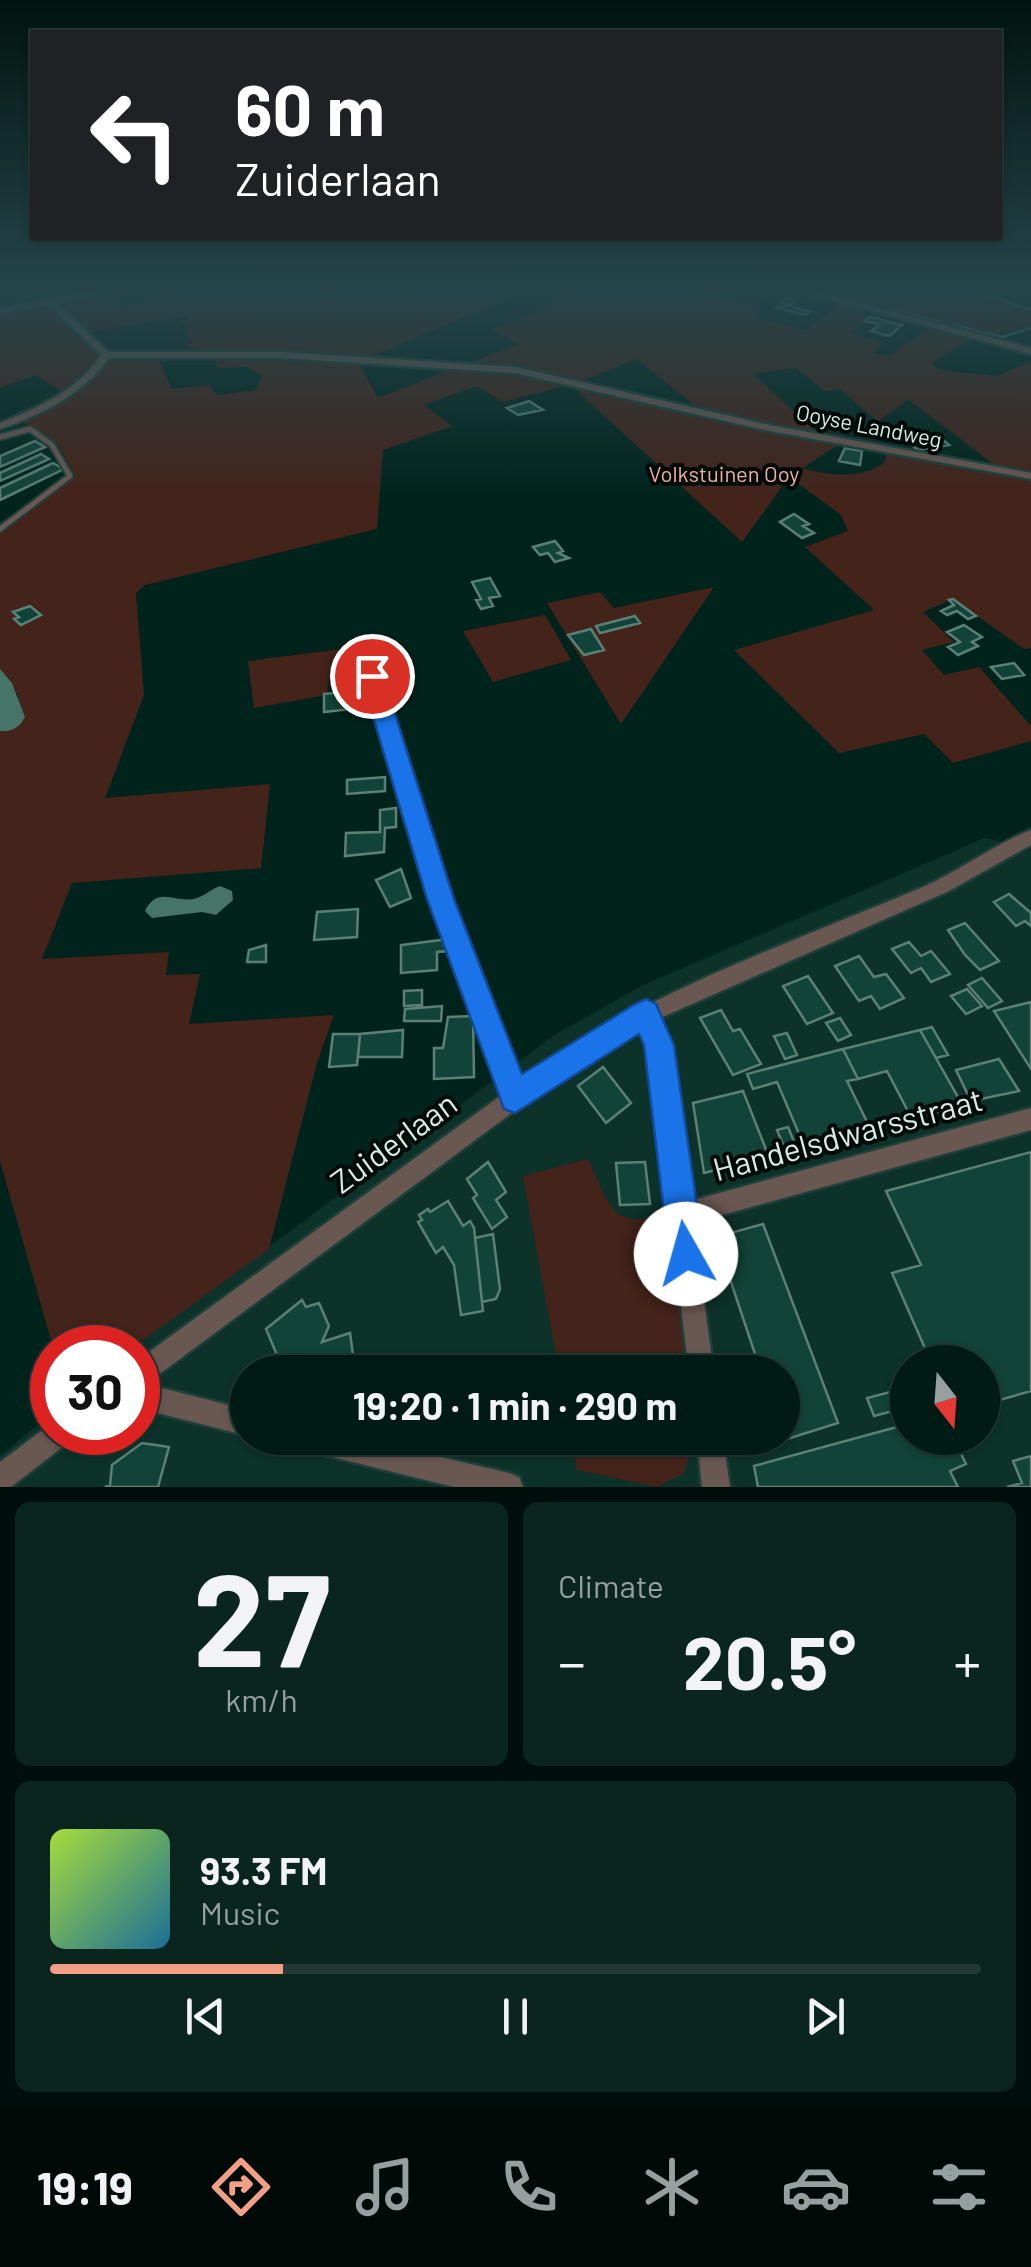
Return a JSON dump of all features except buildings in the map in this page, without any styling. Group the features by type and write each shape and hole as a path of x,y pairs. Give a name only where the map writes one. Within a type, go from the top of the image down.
{"street":[{"path":"0,426 62,396 102,360"},
{"name":"Ooyse Landweg","path":"356,360 516,370 770,428 1031,476"},
{"path":"372,676 440,899 515,1098"},
{"name":"Zuiderlaan","path":"160,1359 560,1065 646,1014 943,886 1029,841"},
{"path":"646,1014 659,1045 700,1355"},
{"name":"Handelsdwarsstraat","path":"682,1214 1031,1119"},
{"path":"160,1401 230,1418"},
{"path":"0,1479 31,1455"},
{"path":"378,1455 509,1487"},
{"path":"712,1455 716,1487"}],"lane":[{"path":"0,437 30,429 52,445 70,476 0,529"}],"shaded area":[{"path":"0,669 12,683 25,717 18,727 8,731 0,731"},
{"path":"985,838 1031,850 1031,1487 0,1487 0,1456 30,1431 30,1455 160,1455 160,1328 556,1034 641,986"},
{"path":"220,886 232,891 233,900 216,915 202,912 152,918 145,911 162,897 190,899"}],"green space":[{"path":"0,360 97,360 62,392 36,375 0,388"},
{"path":"109,360 159,360 172,389 210,385 217,395 256,390 262,376 247,367 218,368 216,360 357,360 378,398 456,367 545,377 564,386 503,402 476,386 424,405 452,426 383,450 377,529 145,585 136,593 144,695 105,798 270,784 261,868 72,883 42,959 169,952 166,975 200,974 189,1024 334,1015 317,1063 269,1249 160,1328 160,1325 47,1325 0,1161 0,731 5,731 20,712 18,695 0,669 0,534 10,522 75,476 58,445 21,421 90,379"},
{"path":"476,360 634,360 580,382 464,365"},
{"path":"639,360 935,360 931,363 939,370 997,376 1031,362 1031,476 911,451 993,464 908,399 878,422 840,389 825,391 796,368 753,374 818,433 701,411"},
{"name":"Volkstuinen Ooy","path":"574,388 842,442 789,477 742,542"},
{"path":"888,450 1031,478 1031,648 1024,649 953,599 923,612 954,642 922,650 944,675 979,667 1031,726 1031,741 953,763 924,734 839,753 734,650 874,610 805,547 848,531 841,515 792,479 803,469 834,474 865,472 884,463"},
{"path":"714,587 621,724 547,603 600,592 614,608"},
{"path":"545,615 571,660 493,682 463,631"},
{"path":"366,646 375,673 329,680 327,695 254,708 248,661"},
{"path":"588,1159 608,1202 623,1217 649,1218 668,1213 687,1355 556,1355 523,1176"},
{"path":"574,1455 690,1455 684,1473 657,1487 577,1470"}],"route":[{"path":"372,676 440,899 496,1039 515,1098 560,1065 646,1014 659,1045 686,1254"}]}
